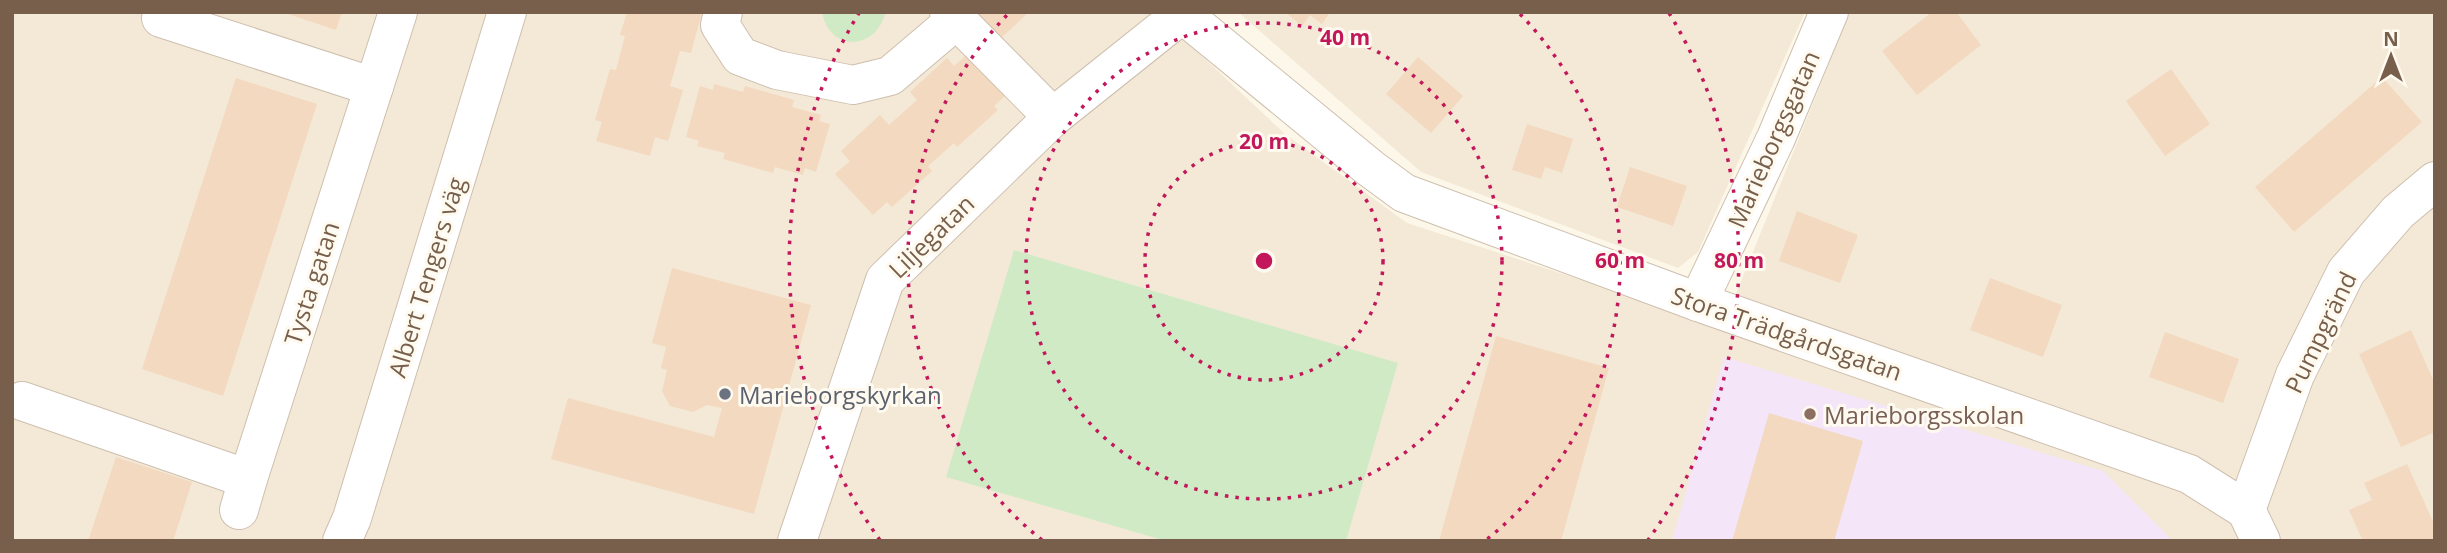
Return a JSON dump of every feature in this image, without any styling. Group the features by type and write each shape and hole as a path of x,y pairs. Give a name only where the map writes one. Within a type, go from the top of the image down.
{"street":[{"name":"Tysta gatan","path":"22,401 244,494 398,12"},
{"name":"Albert Tengers väg","path":"342,541 352,518 507,12"},
{"path":"723,12 720,25 740,56 777,70 853,85 891,76 953,16 1054,117"},
{"name":"Marieborgsgatan","path":"1698,302 1776,138 1829,12"},
{"name":"Stora Trädgårdsgatan","path":"1181,13 1404,193 1698,302 2189,474 2254,525"},
{"name":"Liljegatan","path":"797,541 885,280 1054,117 1181,13"},
{"path":"161,18 374,87"},
{"name":"Pumpgränd","path":"2254,525 2295,375 2346,272 2398,212 2435,181"}],"shaded area":[{"path":"12,12 1155,12 1285,134 1407,223 1723,326 1850,12 2435,12 2435,541 12,541"},
{"path":"1238,12 1805,12 1698,252 1678,268 1421,172"},
{"name":"Marieborgsskolan","path":"1724,357 2103,471 2173,541 1672,541"}],"green space":[{"path":"822,12 885,14 872,35 852,42 833,34 826,25"},
{"path":"1014,250 1398,363 1346,541 1166,541 946,477"}],"building":[{"path":"282,12 342,12 336,30"},
{"path":"627,12 702,12 691,53 680,51 670,86 683,90 668,141 655,137 650,156 596,141 602,122 595,120 610,69 616,70 625,36 620,35"},
{"path":"982,12 1029,12 1000,39 978,16"},
{"path":"1285,12 1330,12 1322,24 1310,15 1302,26"},
{"path":"1932,12 1956,12 1981,45 1917,95 1882,51"},
{"path":"970,52 1008,93 994,106 998,110 957,147 954,143 928,166 932,171 892,207 887,202 873,215 835,174 850,161 841,151 880,115 889,125 917,100 910,92 947,58 954,66"},
{"path":"1418,57 1463,96 1431,133 1386,94"},
{"path":"2171,69 2210,124 2165,156 2126,101"},
{"path":"2382,77 2422,122 2294,232 2255,187"},
{"path":"236,78 317,104 223,396 142,369"},
{"path":"714,84 743,92 745,86 794,100 792,107 821,115 819,121 830,124 816,172 805,168 803,175 775,167 773,173 723,159 725,153 697,146 699,141 686,137 700,86 713,90"},
{"path":"1527,124 1573,139 1562,173 1545,167 1541,179 1512,170"},
{"path":"1630,167 1687,186 1673,226 1617,207"},
{"path":"1797,211 1858,235 1840,283 1779,261"},
{"name":"Marieborgskyrkan","path":"672,268 811,305 754,514 551,459 568,398 714,437 722,408 707,405 693,412 670,406 662,391 667,370 661,368 666,347 652,343"},
{"path":"1990,278 2062,305 2043,357 1970,330"},
{"path":"2411,330 2435,384 2435,432 2401,447 2359,354"},
{"path":"2165,332 2239,359 2223,403 2149,377"},
{"path":"1496,336 1609,368 1561,541 1439,541"},
{"path":"1769,413 1863,441 1834,541 1732,541"},
{"path":"116,457 192,482 173,541 88,541"},
{"path":"2407,464 2435,526 2435,541 2363,541 2349,510 2372,500 2364,483"}],"place":[{"name":"Marieborgskyrkan","path":"725,394"},
{"name":"Marieborgsskolan","path":"1810,414"}]}
